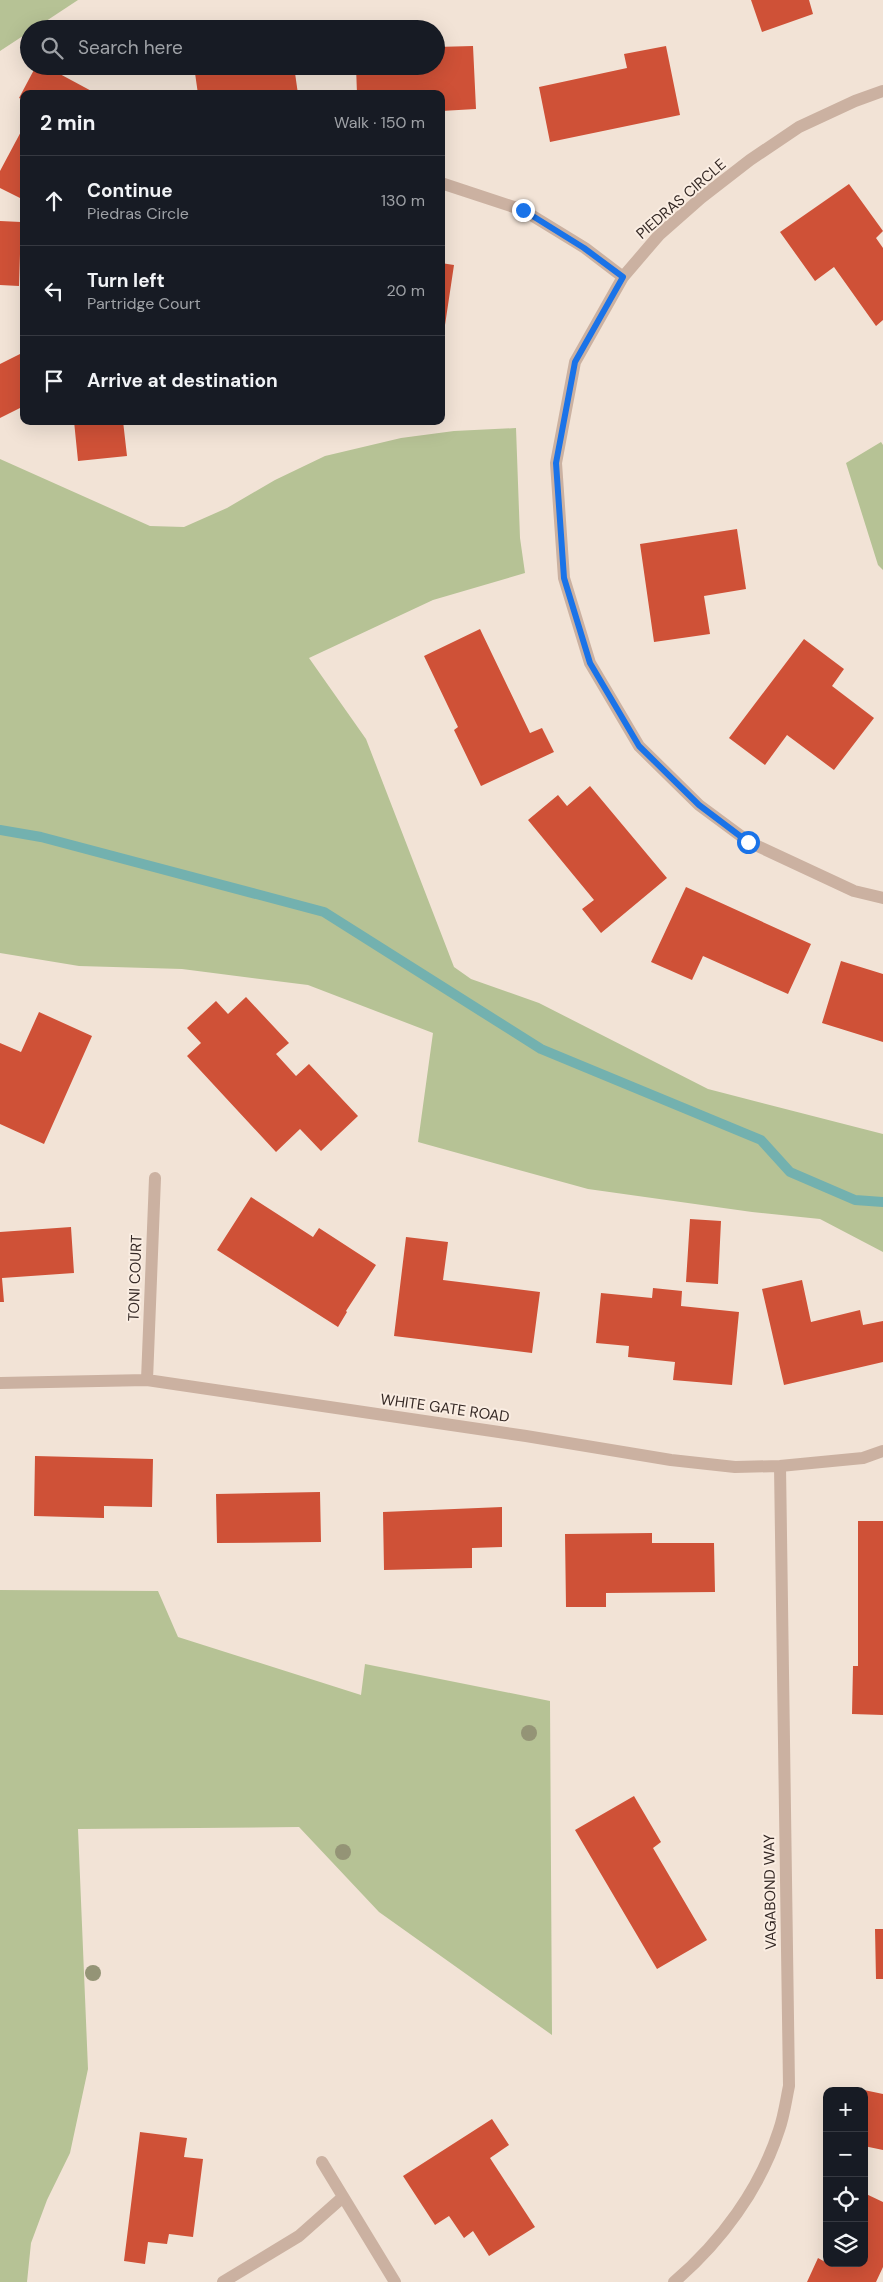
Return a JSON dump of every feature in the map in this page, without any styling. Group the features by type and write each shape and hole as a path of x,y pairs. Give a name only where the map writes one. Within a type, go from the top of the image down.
{"street":[{"name":"PIEDRAS CIRCLE","path":"883,91 855,101 800,127 750,160 701,198 660,235 623,277 575,362 556,463 564,578 590,663 639,746 699,805 748,842 854,891 883,898"},
{"path":"445,184 523,210 584,248 623,277"},
{"name":"TONI COURT","path":"147,1380 155,1178"},
{"name":"WHITE GATE ROAD","path":"0,1383 147,1380 526,1436 671,1460 735,1468 780,1466 863,1458 883,1451"},
{"name":"VAGABOND WAY","path":"674,2282 695,2264 730,2224 764,2169 780,2129 789,2086 780,1466"},
{"path":"322,2162 395,2282"},
{"path":"223,2282 299,2236 343,2197"}],"green space":[{"path":"0,0 78,0 48,20 20,20 20,38 0,51"},
{"path":"516,428 520,538 525,573 433,600 309,658 366,739 454,967 471,979 539,1003 708,1089 883,1134 883,1252 820,1219 752,1212 588,1189 418,1142 433,1033 308,985 182,969 79,966 0,953 0,459 150,526 184,527 227,508 275,480 325,456 401,438 454,431"},
{"path":"881,442 883,445 883,570 878,565 846,463"},
{"path":"0,1590 158,1591 178,1637 361,1695 365,1664 550,1701 552,2035 379,1912 299,1827 78,1829 88,2069 70,2153 47,2200 31,2243 27,2282 0,2282"}],"building":[{"path":"751,0 809,0 813,14 762,32"},
{"path":"473,46 476,109 445,111 445,90 357,90 356,75 445,75 445,47"},
{"path":"666,46 680,115 550,142 539,87 627,68 624,54"},
{"path":"31,75 62,75 90,90 23,90"},
{"path":"195,75 295,75 297,90 197,90"},
{"path":"20,134 20,198 0,188 0,171"},
{"path":"849,184 883,231 876,238 883,248 883,320 876,326 834,267 815,281 780,232"},
{"path":"0,221 20,222 19,286 0,285"},
{"path":"445,264 454,265 445,325"},
{"path":"20,354 20,408 0,418 0,364"},
{"path":"74,425 123,425 127,456 78,461"},
{"path":"737,529 746,589 704,596 710,634 654,642 640,544"},
{"path":"480,629 530,733 542,728 554,752 481,786 454,730 458,727 424,656"},
{"path":"804,639 844,669 832,686 874,718 834,770 787,735 765,765 729,738"},
{"path":"590,786 667,878 601,933 582,909 594,900 528,820 558,795 567,806"},
{"path":"686,887 811,944 788,994 703,956 692,980 651,962"},
{"path":"841,961 883,974 883,1042 822,1023"},
{"path":"246,997 289,1043 276,1054 296,1076 309,1064 358,1116 321,1151 300,1129 276,1152 187,1056 201,1043 187,1028 216,1001 228,1014"},
{"path":"39,1012 92,1036 44,1144 0,1124 0,1043 21,1052"},
{"path":"251,1197 313,1237 319,1228 376,1265 346,1311 338,1327 217,1250"},
{"path":"690,1219 721,1221 718,1284 686,1282"},
{"path":"71,1227 74,1273 2,1278 4,1302 0,1302 0,1232"},
{"path":"406,1237 448,1242 443,1280 540,1292 532,1353 394,1336"},
{"path":"802,1280 811,1322 860,1310 863,1325 883,1321 883,1362 784,1385 762,1289"},
{"path":"653,1288 682,1291 681,1306 739,1312 732,1385 673,1380 675,1362 628,1357 629,1346 596,1343 601,1293 652,1298"},
{"path":"35,1456 153,1459 152,1507 104,1506 104,1518 34,1516"},
{"path":"320,1492 321,1542 217,1543 216,1494"},
{"path":"502,1507 502,1547 472,1548 472,1568 384,1570 383,1512"},
{"path":"858,1521 883,1521 883,1715 852,1714 853,1666 858,1666"},
{"path":"652,1533 652,1543 714,1543 715,1592 606,1593 606,1607 566,1607 565,1534"},
{"path":"634,1796 661,1842 653,1848 707,1940 657,1969 575,1830"},
{"path":"875,1929 883,1929 883,1979 876,1979"},
{"path":"868,2091 883,2094 883,2150 868,2147"},
{"path":"492,2119 509,2145 490,2158 535,2227 489,2256 473,2231 464,2238 449,2216 435,2225 403,2176"},
{"path":"140,2132 187,2138 184,2157 203,2159 193,2237 169,2234 167,2244 148,2242 145,2264 124,2261"},
{"path":"868,2195 883,2202 883,2267 876,2282 807,2282 818,2258 823,2261 823,2267 868,2267"}],"waterway":[{"path":"0,830 41,837 324,912 541,1049 761,1140 790,1172 855,1200 883,1202"}],"route":[{"path":"523,210 584,248 623,277 575,362 556,463 564,578 590,663 639,746 699,805 748,842"}]}
